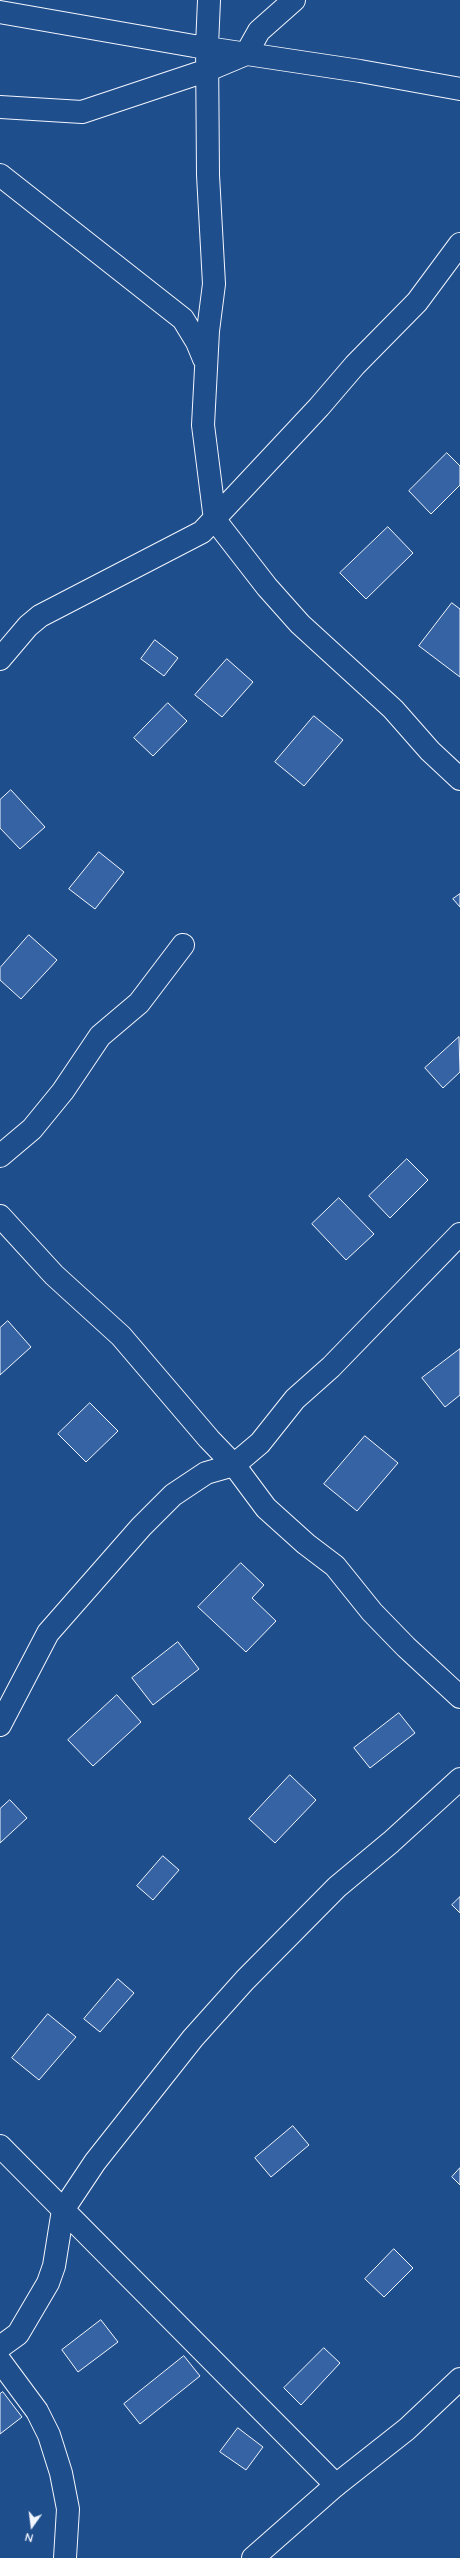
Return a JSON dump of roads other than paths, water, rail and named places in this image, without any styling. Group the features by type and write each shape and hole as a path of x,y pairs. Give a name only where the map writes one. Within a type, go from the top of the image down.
{"main road":[{"path":"209,0 207,46 208,199 214,284 206,366 203,425 215,520 267,587 300,624 393,709 430,750 460,779"},
{"path":"0,107 82,112 208,70 246,54 259,31 294,0"},
{"path":"0,12 207,46 246,54 360,71 460,89"},
{"path":"0,175 183,319 198,342 206,366"},
{"path":"0,660 28,626 40,616 72,598 170,550 202,532 215,520 355,365 417,302 460,244"},
{"path":"0,1156 32,1129 63,1091 100,1036 139,1004 183,945"},
{"path":"0,1216 54,1275 121,1336 209,1439 234,1465 266,1508 306,1544 335,1566 401,1642 460,1698"},
{"path":"0,1725 48,1633 59,1618 173,1495 206,1473 234,1465 260,1444 295,1399 331,1367 460,1234"},
{"path":"0,2346 18,2334 48,2283 54,2266 63,2210 95,2162 197,2033 245,1980 342,1882 391,1842 460,1779"},
{"path":"0,2146 336,2484"},
{"path":"0,2361 38,2411 49,2435 66,2490 68,2509 66,2558"},
{"path":"253,2558 336,2484 407,2429 460,2379"}]}
